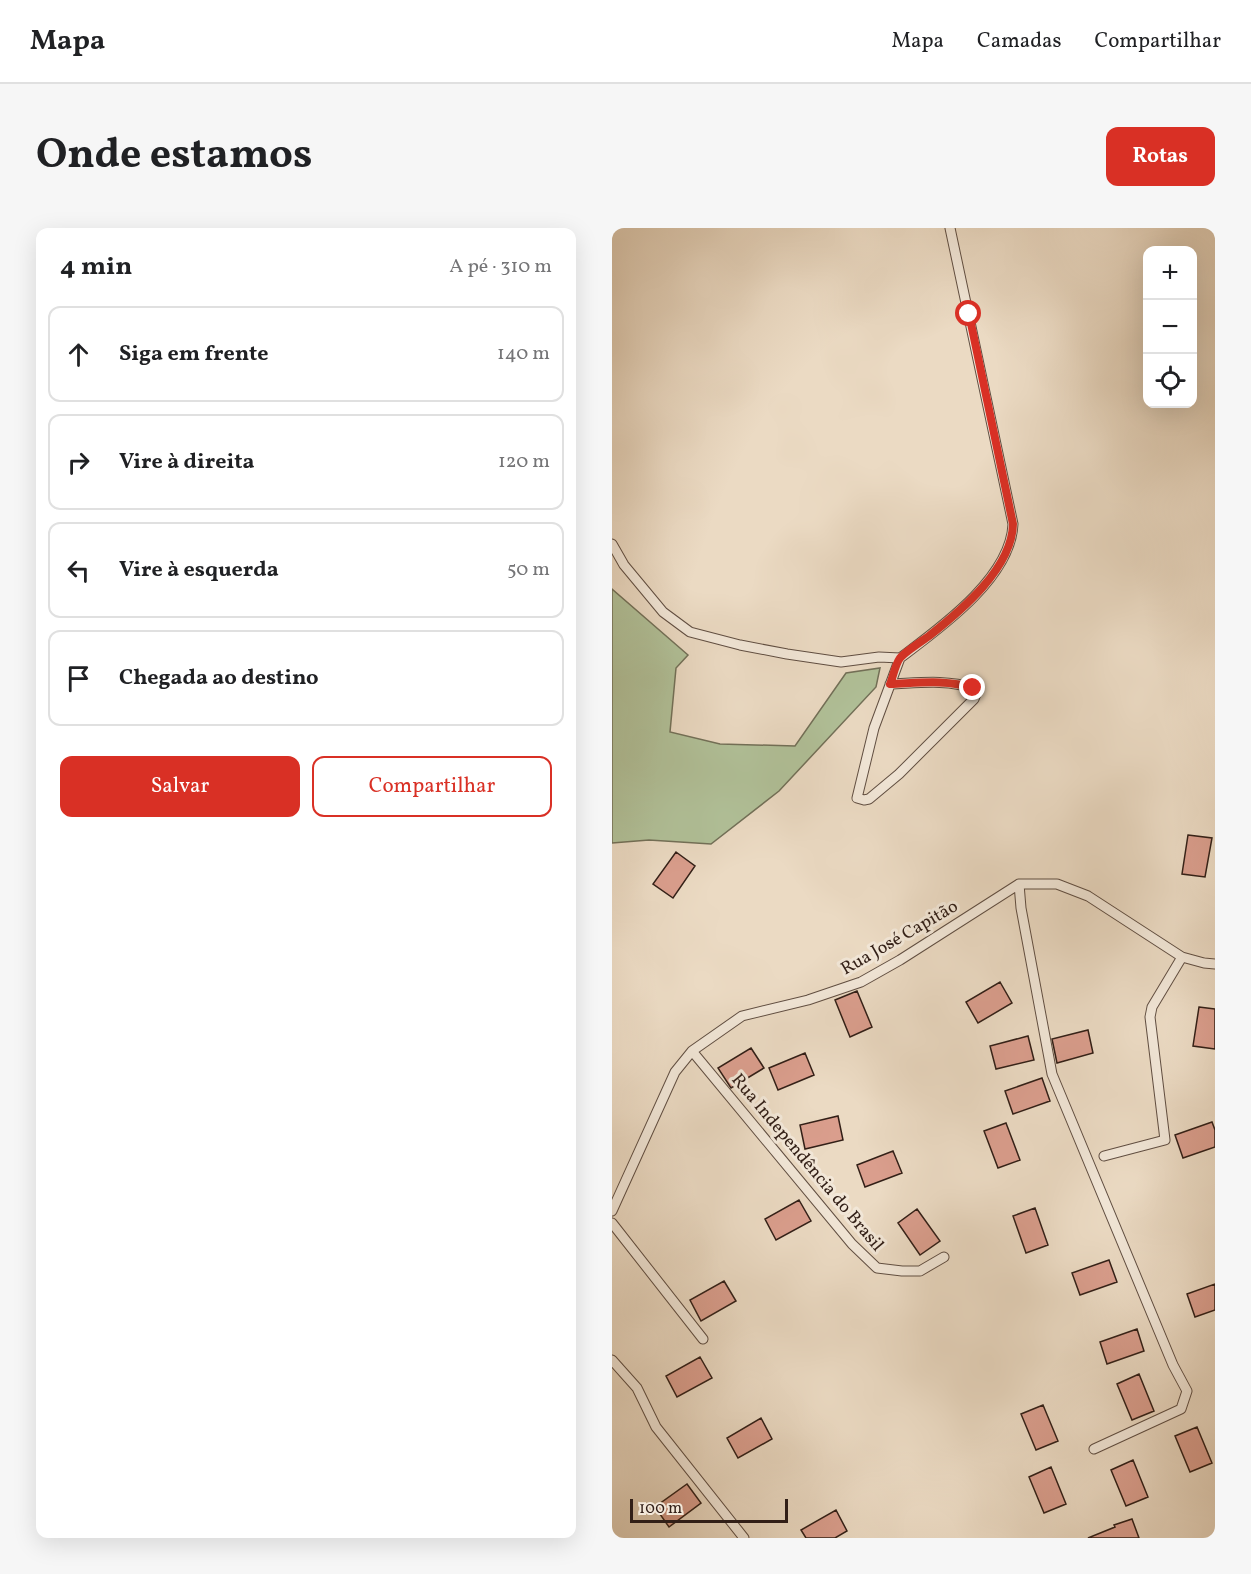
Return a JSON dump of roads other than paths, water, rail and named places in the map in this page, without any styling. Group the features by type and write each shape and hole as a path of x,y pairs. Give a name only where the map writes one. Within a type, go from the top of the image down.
{"street":[{"path":"890,684 937,682 962,684 973,688 976,694 974,699 899,774 869,799 864,800 857,798 874,728 890,684 900,658 954,616 986,584 1006,553 1012,536 1013,524 950,228"},
{"path":"612,544 624,565 663,612 690,632 740,645 841,662 879,657 900,658"},
{"path":"1094,1449 1181,1409 1187,1391 1173,1365 1052,1074 1021,908 1019,884 1057,884 1088,897 1182,957 1215,964"},
{"name":"Rua José Capitão","path":"612,1211 675,1072 692,1051 742,1016 808,1000 861,982 900,960 1019,884"},
{"path":"1104,1156 1165,1140 1150,1017 1152,1006 1182,957"},
{"name":"Rua Independência do Brasil","path":"692,1051 852,1244 877,1268 920,1271 944,1257"},
{"path":"612,1223 703,1339"},
{"path":"612,1360 637,1388 656,1426 744,1538"}]}
